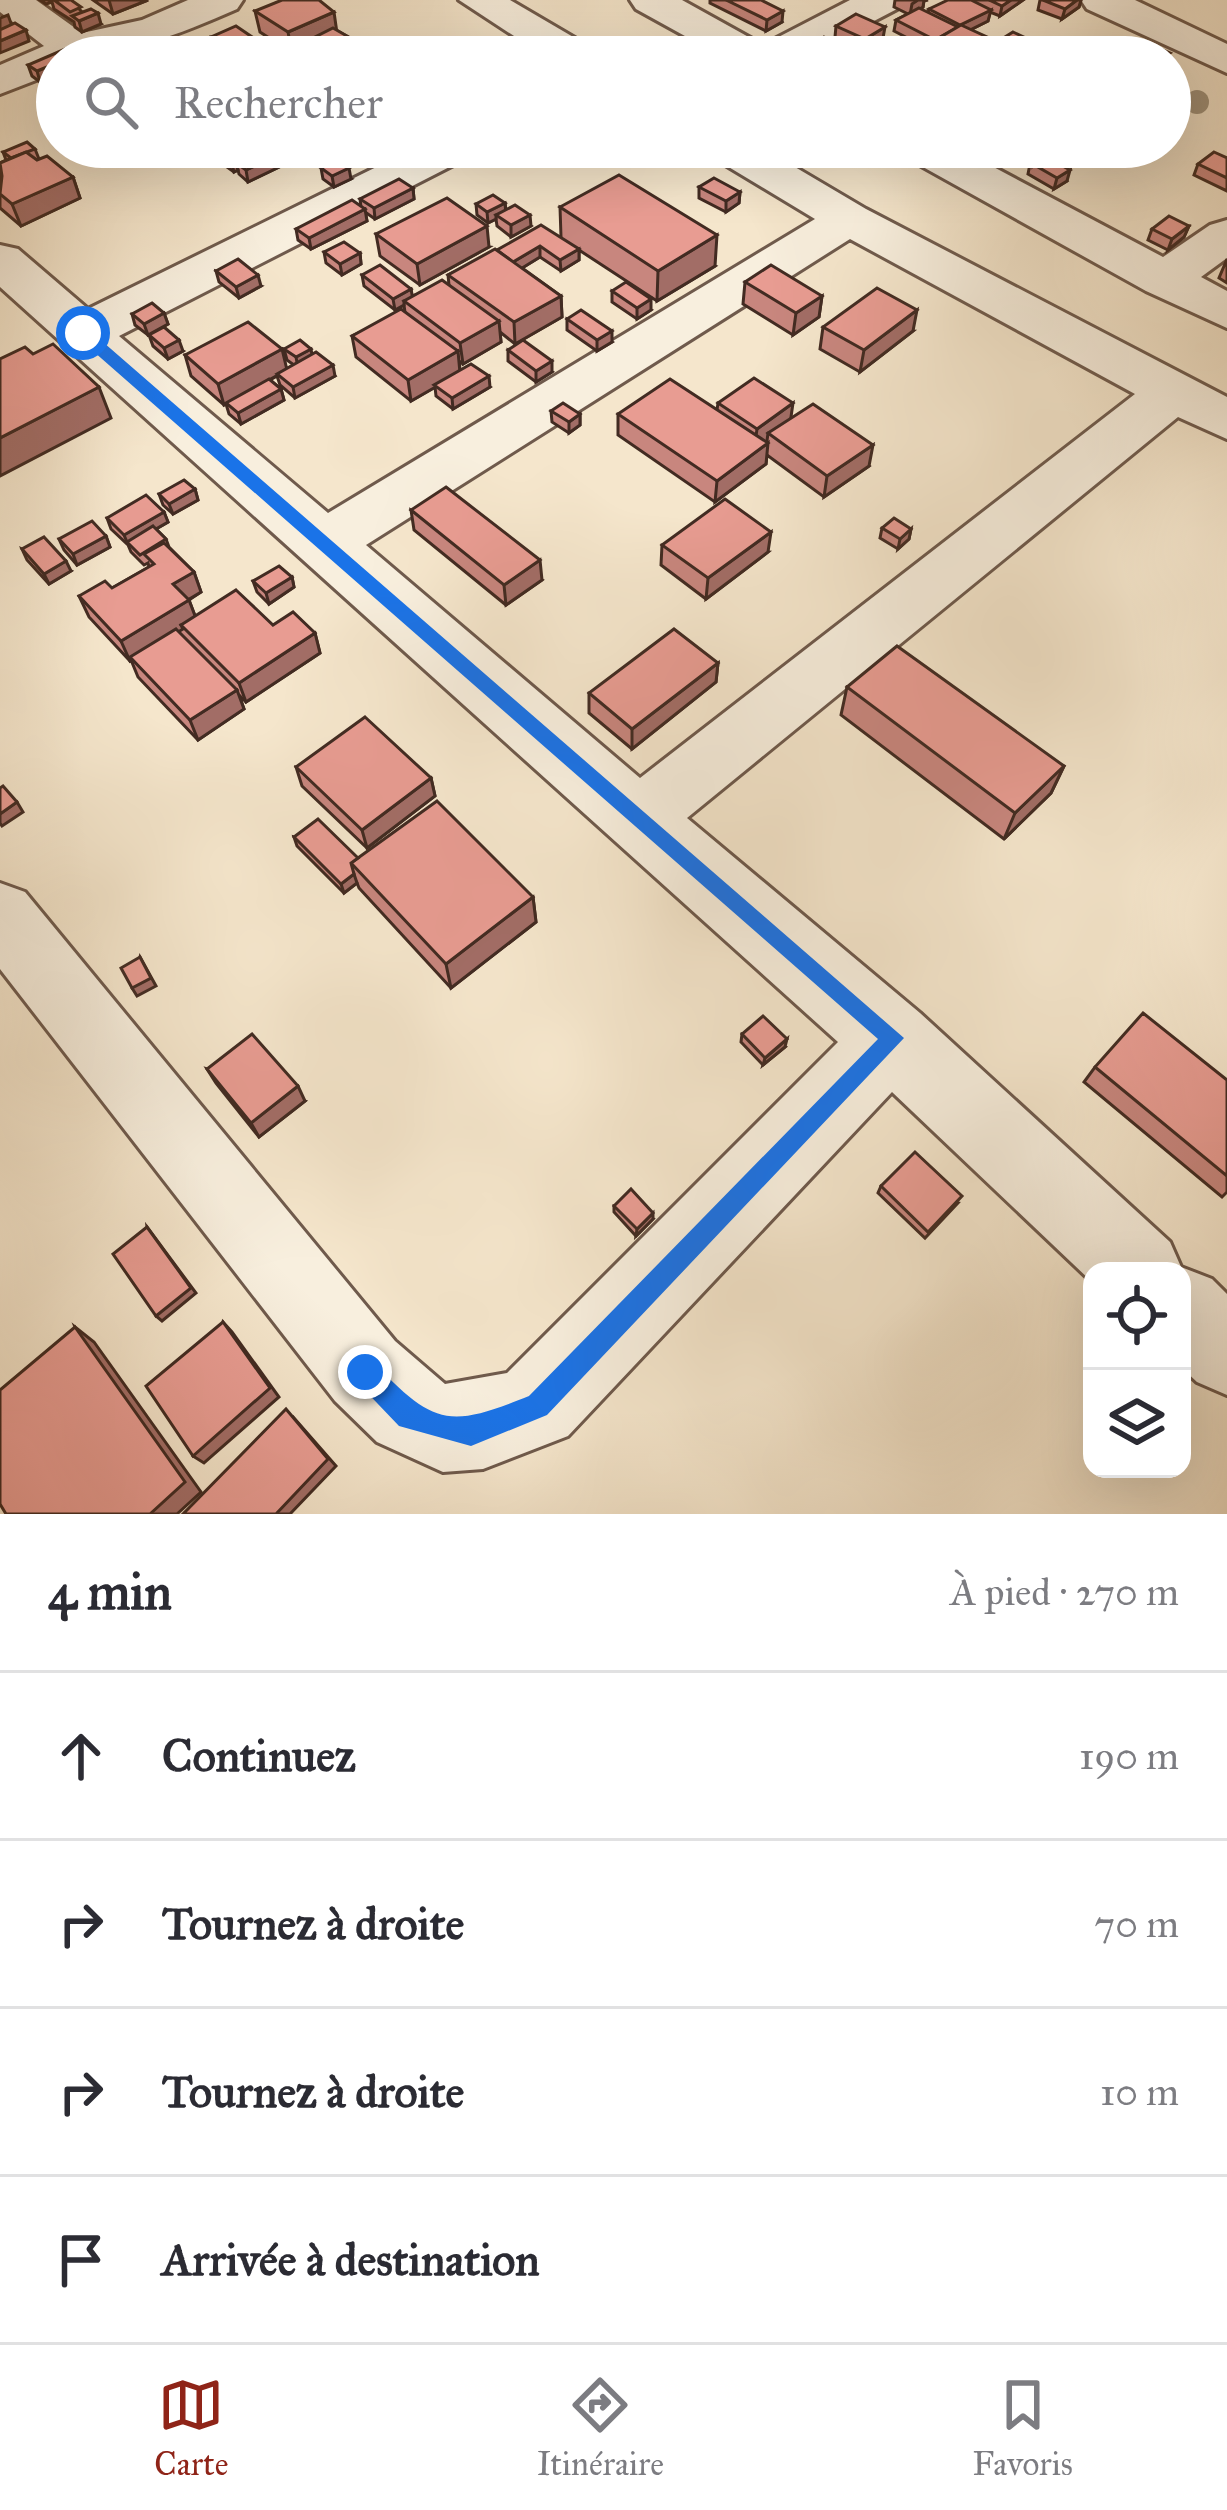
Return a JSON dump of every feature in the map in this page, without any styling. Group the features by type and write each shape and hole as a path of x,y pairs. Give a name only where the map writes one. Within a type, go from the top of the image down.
{"street":[{"path":"10,0 58,36"},
{"path":"128,36 155,30 222,0"},
{"path":"480,0 541,36"},
{"path":"651,0 715,36"},
{"path":"813,36 883,0"},
{"path":"1102,0 1177,36"},
{"path":"697,36 708,32"},
{"path":"1191,43 1227,60"},
{"path":"0,81 36,65"},
{"path":"83,333 411,168"},
{"path":"763,168 849,219 1227,420"},
{"path":"959,168 1227,312"},
{"path":"321,545 849,219"},
{"path":"1164,280 1227,235"},
{"path":"0,260 321,545 641,816 893,1038 1131,1262"},
{"path":"641,816 1175,390"},
{"path":"0,914 365,1372 408,1417 471,1433 538,1406 893,1038"},
{"path":"1191,1318 1227,1352"}],"building":[{"path":"54,0 71,0 81,7 70,12"},
{"path":"282,0 319,0 334,12 288,32 255,11"},
{"path":"726,0 761,0 783,11 767,20"},
{"path":"948,0 971,0 991,10 960,25 929,9"},
{"path":"1043,0 1077,0 1065,9"},
{"path":"919,8 958,27 942,36 927,36 896,20"},
{"path":"91,9 98,13 79,21 72,16"},
{"path":"856,14 885,27 870,36 858,36 836,26"},
{"path":"15,23 26,30 0,41 0,30"},
{"path":"961,25 985,36 942,36"},
{"path":"236,26 251,36 213,36"},
{"path":"333,28 347,36 317,36"},
{"path":"27,142 35,149 11,158 3,152"},
{"path":"26,152 36,159 36,168 62,168 73,177 12,204 0,194 0,163"},
{"path":"1214,152 1227,158 1227,178 1198,164"},
{"path":"321,168 349,168 332,176"},
{"path":"1040,168 1070,170 1057,178"},
{"path":"619,175 717,235 658,271 560,207"},
{"path":"714,178 740,192 726,201 699,187"},
{"path":"399,179 413,188 374,208 360,199"},
{"path":"493,195 505,203 487,212 476,204"},
{"path":"447,198 487,226 417,264 376,234"},
{"path":"352,200 365,209 309,238 296,229"},
{"path":"515,205 530,215 511,225 496,215"},
{"path":"1169,216 1189,226 1172,239 1152,229"},
{"path":"541,225 579,249 560,260 540,246 513,262 497,250"},
{"path":"344,242 360,253 340,264 324,252"},
{"path":"495,249 561,296 514,322 448,275"},
{"path":"238,259 258,275 236,287 216,271"},
{"path":"380,265 411,289 393,299 362,275"},
{"path":"771,265 822,296 796,313 745,282"},
{"path":"442,280 499,321 460,343 404,301"},
{"path":"626,282 651,299 637,308 612,291"},
{"path":"877,288 917,310 864,350 823,327"},
{"path":"152,303 164,313 144,324 132,314"},
{"path":"401,309 458,351 408,380 352,336"},
{"path":"581,310 612,331 597,340 567,319"},
{"path":"248,322 282,349 218,384 185,355"},
{"path":"164,327 179,340 164,348 149,335"},
{"path":"300,340 311,349 296,357 284,349"},
{"path":"523,340 552,361 536,371 508,350"},
{"path":"53,344 99,387 0,438 0,359 25,347 33,354"},
{"path":"316,352 333,365 293,387 277,374"},
{"path":"471,364 489,376 452,398 434,385"},
{"path":"754,378 793,403 757,429 718,403"},
{"path":"269,379 281,389 238,413 226,403"},
{"path":"670,379 768,443 717,481 618,414"},
{"path":"563,403 580,414 569,422 551,411"},
{"path":"813,404 873,445 827,476 768,433"},
{"path":"184,480 195,489 169,504 159,494"},
{"path":"446,487 540,560 504,585 411,510"},
{"path":"146,495 164,512 124,535 107,518"},
{"path":"725,499 771,532 708,578 662,545"},
{"path":"894,518 911,529 900,539 882,528"},
{"path":"92,521 106,536 73,554 59,539"},
{"path":"153,526 166,539 140,555 127,542"},
{"path":"44,537 66,561 44,574 22,549"},
{"path":"164,543 194,572 173,584 189,600 121,641 79,596 105,581 112,588 154,564 144,554"},
{"path":"279,566 292,577 266,593 253,581"},
{"path":"236,590 273,625 293,612 315,633 239,683 181,625"},
{"path":"176,629 237,690 190,720 130,657"},
{"path":"674,629 718,663 632,729 589,693"},
{"path":"897,646 1064,766 1015,813 847,687"},
{"path":"365,717 431,778 362,830 296,767"},
{"path":"0,788 17,802 0,814"},
{"path":"437,801 533,897 446,964 351,863"},
{"path":"318,819 358,858 351,863 354,874 341,884 294,837"},
{"path":"140,957 151,978 132,988 121,968"},
{"path":"1143,1013 1227,1080 1227,1176 1095,1067"},
{"path":"763,1016 787,1039 765,1058 742,1034"},
{"path":"252,1034 298,1086 251,1123 207,1069"},
{"path":"915,1152 962,1196 928,1232 881,1186"},
{"path":"631,1189 653,1213 637,1229 614,1206"},
{"path":"147,1227 191,1288 156,1316 113,1254"},
{"path":"223,1322 270,1388 193,1456 146,1386"},
{"path":"75,1327 185,1482 150,1514 6,1514 0,1504 0,1390"},
{"path":"286,1409 328,1459 276,1514 183,1514"}],"route":[{"path":"83,333 321,545 641,816 893,1038 538,1406 471,1433 408,1417 365,1372"}]}
